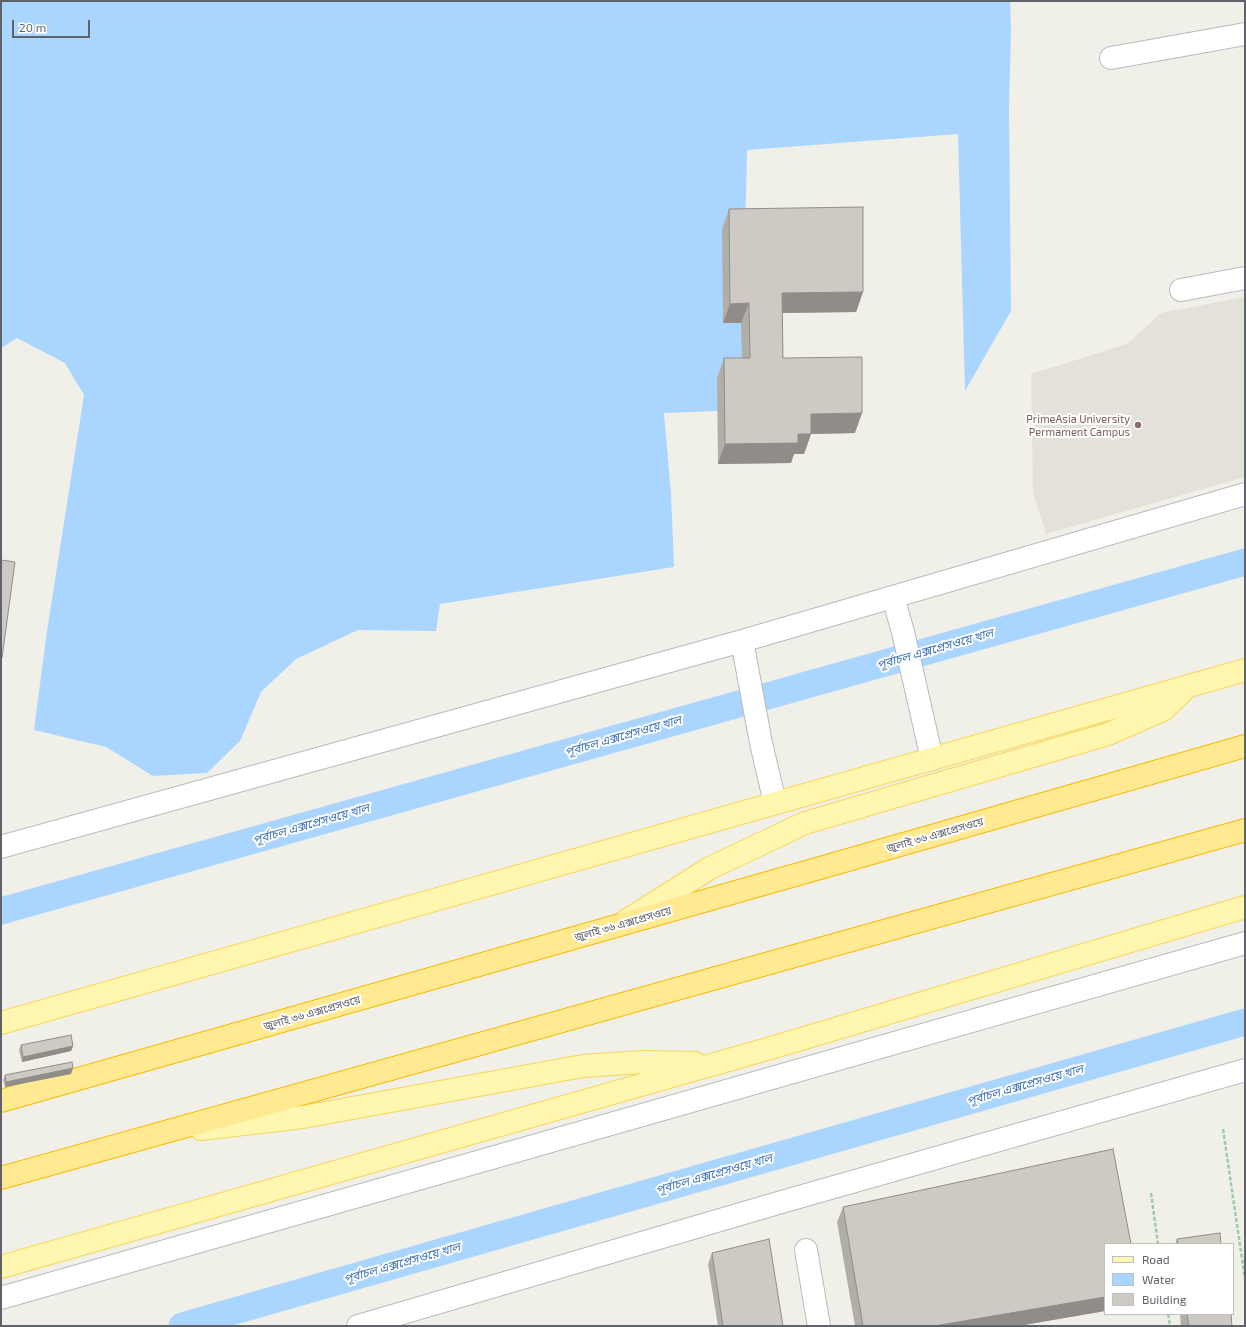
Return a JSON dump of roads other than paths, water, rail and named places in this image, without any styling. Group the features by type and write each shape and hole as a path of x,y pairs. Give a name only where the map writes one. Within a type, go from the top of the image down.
{"highway":[{"name":"জুলাই ৩৬ এক্সপ্রেসওয়ে","path":"1,1101 1245,746"},
{"path":"1,1178 835,946 1245,830"}],"main road":[{"path":"1,1023 1245,670"},
{"path":"618,926 710,868 805,823 1108,734 1163,710 1189,686"},
{"path":"1,1267 716,1064 1245,907"},
{"path":"152,1135 303,1117 583,1066 642,1062 716,1064"}],"street":[{"path":"1111,58 1245,34"},
{"path":"1181,290 1245,278"},
{"path":"1,848 742,641 1245,494"},
{"path":"893,597 903,632 932,759"},
{"path":"742,641 761,743 775,804"},
{"path":"1,1298 1245,943"},
{"path":"358,1326 785,1201 1245,1070"},
{"path":"806,1250 819,1326"}],"water":[{"path":"1,1 1010,1 1011,28 1009,107 1011,311 965,391 958,134 747,150 741,410 664,413 671,493 674,567 440,604 436,631 358,630 296,659 261,692 240,741 207,773 153,776 106,747 34,730 46,638 84,395 65,363 17,338 1,348"}],"waterway":[{"name":"পূর্বাচল এক্সপ্রেসওয়ে খাল","path":"1,911 1245,562"},
{"name":"পূর্বাচল এক্সপ্রেসওয়ে খাল","path":"182,1326 1245,1022"}],"place":[{"name":"PrimeAsia University Permament Campus","path":"1138,425"}]}
